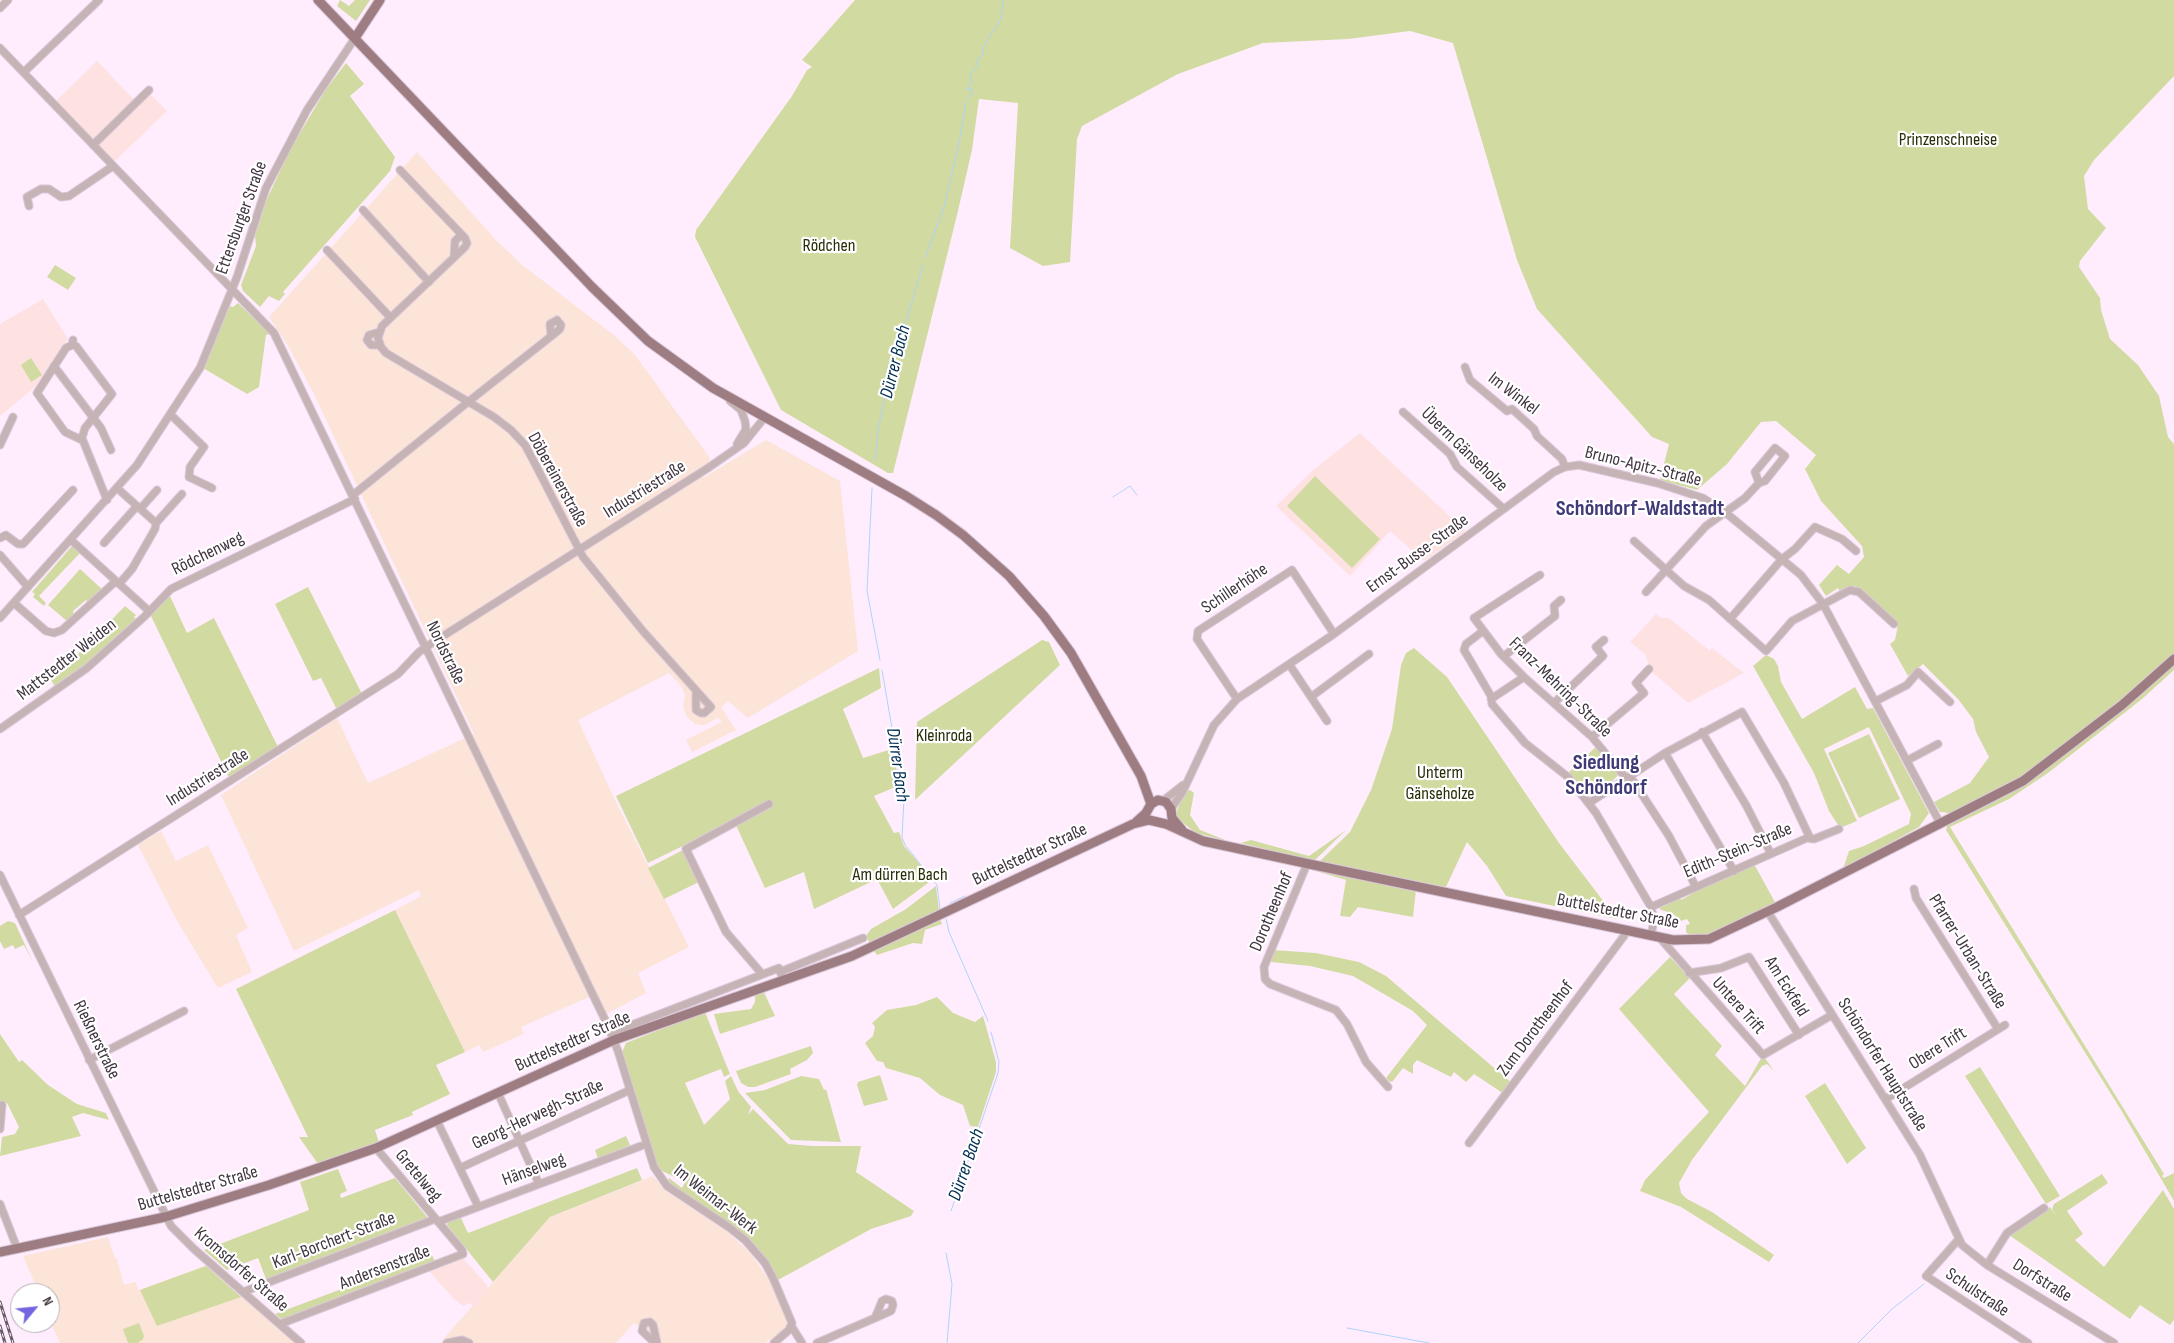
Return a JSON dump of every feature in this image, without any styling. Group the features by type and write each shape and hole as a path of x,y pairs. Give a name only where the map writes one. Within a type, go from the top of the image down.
{"main road":[{"path":"318,0 624,320 668,358 713,388 929,510 963,535 1009,576 1044,616 1071,653 1141,776 1162,800 1186,834"},
{"path":"355,38 380,0"},
{"name":"Buttelstedter Straße","path":"1152,820 1203,841 1307,864 1655,937 1685,941 1709,939 1768,912 1940,822 2009,789 2041,768 2122,705 2174,659"},
{"path":"1133,824 1152,820 1141,776"},
{"path":"1133,824 1149,807 1162,800"},
{"path":"1162,823 1171,812"},
{"name":"Buttelstedter Straße","path":"0,1252 165,1217 278,1182 376,1148 498,1093 612,1037 782,976 875,946 1133,824"}],"street":[{"path":"0,8 8,0"},
{"path":"24,72 99,0"},
{"name":"Ettersburger Straße","path":"0,618 137,465 171,415 208,353 232,290 264,194 280,158 307,110 355,38"},
{"name":"Nordstraße","path":"0,48 274,333 612,1037"},
{"path":"93,145 149,90"},
{"path":"29,206 27,197 41,189 49,190 61,197 69,196 113,166"},
{"path":"380,345 379,332 390,318 467,243 400,170"},
{"path":"363,210 429,282"},
{"path":"454,257 455,241 461,236"},
{"path":"326,250 390,318"},
{"name":"Döbereinerstraße","path":"379,332 369,335 367,340 371,345 380,345 386,353 468,402 511,430 525,445 578,550 598,578 711,707 704,712 698,712 696,708 696,691"},
{"name":"Rödchenweg","path":"149,611 171,589 354,497 551,336"},
{"path":"82,440 71,437 65,432 37,396 38,388 72,342 112,394 85,428 82,440 107,500"},
{"path":"54,366 101,428 111,450"},
{"name":"Im Winkel","path":"1465,367 1470,380 1507,411 1512,409 1534,429 1537,436 1562,459 1565,467"},
{"path":"713,388 741,410 746,421 744,433 730,452"},
{"name":"Überm Gänseholze","path":"1403,412 1450,454 1457,467 1504,509"},
{"path":"171,415 204,447 190,467 189,477 212,488"},
{"path":"0,445 13,417"},
{"name":"Industriestraße","path":"19,915 398,674 426,647 730,452 750,437 765,417"},
{"path":"1646,592 1706,526 1745,498 1759,483 1765,481 1785,456 1775,448 1755,472 1759,483"},
{"name":"Bruno-Apitz-Straße","path":"1565,467 1584,466 1674,487 1703,498 1726,513 1811,585 1876,701 1940,822"},
{"name":"Ernst-Busse-Straße","path":"1171,812 1214,725 1237,699 1334,634 1504,509 1565,467"},
{"path":"117,488 156,523"},
{"path":"0,538 6,535 18,544 23,544 73,490"},
{"path":"104,543 157,490"},
{"path":"14,602 46,631 54,633 62,630 132,569 155,529 156,523 182,494"},
{"path":"1730,619 1782,559 1795,549 1815,527 1842,539 1856,551"},
{"path":"71,540 149,611"},
{"path":"1634,541 1688,589 1709,600 1766,651 1792,621 1823,604 1855,590 1894,624"},
{"path":"0,555 28,587"},
{"name":"Schillerhöhe","path":"1237,699 1197,639 1198,631 1292,570 1334,634"},
{"name":"Franz-Mehring-Straße","path":"1540,575 1474,618 1504,656 1524,677 1592,737 1628,777 1669,836 1696,887"},
{"path":"1504,656 1555,616 1554,606 1561,600"},
{"name":"Mattstedter Weiden","path":"0,729 87,668 149,611"},
{"path":"1483,631 1466,644 1464,650 1492,704 1511,728 1533,750 1561,770 1589,802 1651,907 1655,937"},
{"path":"1554,703 1603,656 1596,647 1604,640"},
{"path":"1311,697 1370,654"},
{"name":"Industriestraße","path":"410,663 418,658 431,658"},
{"path":"1289,664 1327,721"},
{"path":"1592,737 1644,693 1636,683 1649,669"},
{"path":"1876,701 1907,685 1918,672 1950,702"},
{"path":"1491,699 1524,677"},
{"path":"1589,802 1665,753 1742,712 1784,783 1810,838"},
{"path":"1702,732 1741,797 1771,854"},
{"path":"1908,760 1938,744"},
{"path":"1665,753 1734,870"},
{"name":"Ernst-Busse-Straße","path":"1162,800 1185,783"},
{"path":"762,974 726,932 686,848 769,804"},
{"name":"Edith-Stein-Straße","path":"1651,907 1771,854 1810,838 1839,829"},
{"name":"Dorotheenhof","path":"1307,864 1264,967 1264,975 1270,984 1336,1010 1347,1024 1366,1062 1388,1087"},
{"name":"Rießnerstraße","path":"0,875 165,1217"},
{"name":"Pfarrer-Urban-Straße","path":"1914,889 1916,898 1998,1029"},
{"name":"Schöndorfer Hauptstraße","path":"1768,912 1920,1155 1958,1240"},
{"name":"Zum Dorotheenhof","path":"1469,1143 1624,936 1625,931"},
{"name":"Untere Trift","path":"1655,937 1760,1054 1767,1055 1832,1015"},
{"name":"Buttelstedter Straße","path":"782,976 863,938"},
{"name":"Am Eckfeld","path":"1689,973 1721,968 1749,957 1799,1035"},
{"path":"612,1037 762,974 779,968 782,976"},
{"path":"88,1060 184,1011"},
{"name":"Obere Trift","path":"1886,1099 2005,1025"},
{"name":"Im Weimar-Werk","path":"612,1037 656,1172 667,1186 730,1228 759,1256 776,1284 792,1319 792,1327 802,1343"},
{"name":"Georg-Herwegh-Straße","path":"460,1168 630,1090"},
{"path":"498,1093 539,1184"},
{"path":"0,1129 2,1106"},
{"path":"437,1121 478,1206"},
{"name":"Hänselweg","path":"437,1220 641,1146"},
{"name":"Gretelweg","path":"376,1148 437,1220"},
{"path":"0,1204 14,1249"},
{"path":"1987,1264 2007,1233 2044,1208"},
{"name":"Kromsdorfer Straße","path":"165,1217 176,1233 301,1343"},
{"name":"Karl-Borchert-Straße","path":"243,1292 437,1220"},
{"name":"Andersenstraße","path":"280,1324 462,1254 462,1250 437,1220"},
{"name":"Dorfstraße","path":"1958,1240 1968,1251 1987,1264 2114,1343"},
{"name":"Schulstraße","path":"1958,1240 1926,1276 2028,1343"},
{"path":"818,1343 875,1318"},
{"path":"774,1343 792,1327"},
{"path":"447,1343 462,1340 469,1343"}],"shaded area":[{"path":"97,61 137,103 148,92 167,111 113,163 55,102"},
{"path":"417,152 495,239 521,264 615,336 635,355 710,458 703,478 766,440 840,481 858,651 748,718 728,701 721,707 736,730 692,752 686,740 722,722 718,718 704,725 695,724 687,717 683,707 685,695 681,686 669,673 578,720 615,800 689,947 638,973 646,993 606,1014 596,994 521,1027 524,1034 483,1052 479,1045 465,1052 395,910 421,896 419,890 294,951 221,795 337,718 368,783 474,734 312,390 287,344 269,317"},
{"path":"43,299 68,339 35,387 0,416 0,324"},
{"path":"1360,433 1466,531 1424,561 1390,531 1350,576 1276,506 1312,471"},
{"path":"1656,614 1661,618 1669,618 1710,651 1712,648 1744,673 1688,703 1651,671 1652,669 1645,654 1630,642"},
{"path":"161,831 176,861 208,845 248,928 236,935 252,972 218,988 177,921 138,845"},
{"path":"653,1176 666,1191 728,1232 751,1254 770,1281 787,1320 786,1329 765,1343 658,1343 634,1323 616,1343 440,1343 550,1217"},
{"path":"108,1237 117,1259 124,1285 135,1282 139,1290 207,1265 295,1343 60,1343 55,1333 60,1333 60,1283 35,1283 23,1256"},
{"path":"461,1256 487,1285 488,1291 475,1307 470,1303 463,1306 454,1299 427,1269"}],"green space":[{"path":"340,0 349,6 355,0 370,0 356,21 337,6"},
{"path":"855,0 2174,0 2174,76 2094,160 2084,176 2088,209 2106,228 2080,261 2079,267 2100,298 2101,310 2110,339 2138,365 2159,396 2168,437 2174,444 2174,654 2127,698 2020,779 1949,813 1940,812 1934,802 1970,783 1989,757 1976,732 1973,719 1958,699 1923,664 1908,676 1890,644 1895,640 1898,625 1855,586 1840,592 1838,588 1826,596 1819,585 1837,565 1849,574 1864,557 1862,546 1821,501 1805,469 1816,455 1776,421 1761,422 1727,464 1697,490 1660,480 1669,444 1652,437 1537,309 1517,260 1453,43 1410,31 1348,39 1263,43 1178,74 1082,126 1077,139 1070,262 1043,266 1010,248 1018,103 979,99 972,150 957,215 893,473 888,473 781,410 695,237 696,230 792,96 807,70 812,67 802,60"},
{"path":"346,63 364,84 350,96 395,157 390,171 283,292 285,294 279,301 269,296 260,307 243,291 241,285 256,246 255,236 267,199 290,150 326,89"},
{"path":"55,265 76,278 68,290 47,277"},
{"path":"238,303 270,334 266,335 259,387 247,394 203,368 230,306 233,307"},
{"path":"31,358 42,375 31,382 21,365"},
{"path":"1315,476 1380,539 1352,568 1287,506"},
{"path":"72,546 80,553 39,596 46,603 44,606 33,597 35,594 32,592"},
{"path":"80,569 103,590 88,604 86,600 73,611 74,616 68,622 48,605"},
{"path":"308,587 362,694 337,710 321,678 313,681 275,604"},
{"path":"170,596 187,633 214,618 278,747 229,778 150,614"},
{"path":"125,606 136,615 134,617 137,620 87,665 55,687 49,676 74,658"},
{"name":"Kleinroda","path":"1042,640 1049,642 1060,665 915,800 917,722"},
{"name":"Unterm Gänseholze","path":"1414,648 1447,677 1559,843 1617,919 1506,896 1487,866 1467,842 1446,887 1320,861 1350,832 1371,790 1392,729 1401,665 1406,653"},
{"path":"1766,655 1774,659 1778,666 1781,682 1802,719 1855,687 1867,709 1873,708 1929,813 1919,827 1843,869 1849,851 1864,846 1909,824 1911,814 1869,727 1824,749 1857,821 1840,828 1829,811 1814,773 1753,666"},
{"path":"2174,663 2174,670 2142,699 2048,773 2009,799 1950,827 2164,1174 2162,1176 2164,1178 2174,1173 2174,1201 2121,1110 1946,830 1948,824 2026,783"},
{"name":"Am dürren Bach","path":"879,668 881,688 843,709 863,758 892,749 900,785 874,796 894,833 899,832 904,846 929,874 928,883 893,909 877,879 814,909 804,872 765,888 734,821 648,863 616,796"},
{"path":"1869,734 1900,799 1859,818 1828,753"},
{"path":"1597,746 1618,775 1607,787 1589,797 1568,773"},
{"path":"1190,790 1194,793 1190,815 1200,830 1228,841 1196,833 1177,818 1181,798 1186,791"},
{"path":"1346,830 1314,861 1241,843 1251,840 1309,856"},
{"path":"683,850 699,882 664,899 648,868"},
{"path":"1754,864 1776,904 1750,918 1705,936 1690,936 1686,932 1686,925 1690,924 1687,919 1681,921 1672,913 1661,910 1657,906 1660,908 1674,901 1679,896 1681,900 1693,893 1694,889 1700,889"},
{"path":"1309,869 1416,890 1413,917 1358,907 1350,917 1340,916 1346,880"},
{"path":"936,886 939,911 870,944 866,936 871,929 906,909"},
{"path":"395,910 465,1052 436,1065 450,1094 412,1112 413,1115 375,1130 379,1143 318,1164 299,1137 308,1137 236,989"},
{"path":"940,919 942,924 925,930 922,944 913,943 877,955 873,950"},
{"path":"8,921 15,923 33,962 24,945 15,949 13,945 4,949 0,941 0,926"},
{"path":"1273,950 1316,953 1359,962 1386,976 1512,1083 1504,1094 1474,1074 1466,1082 1454,1072 1451,1077 1417,1060 1413,1065 1413,1074 1403,1068 1392,1082 1389,1081 1386,1078 1427,1025 1413,1011 1353,976 1310,966 1271,962"},
{"path":"1670,957 1690,978 1674,994 1722,1046 1715,1055 1745,1086 1763,1055 1774,1071 1767,1064 1762,1066 1692,1160 1679,1183 1681,1193 1687,1199 1712,1212 1774,1255 1769,1262 1681,1207 1640,1191 1645,1180 1709,1112 1619,1009"},
{"path":"763,990 775,1016 720,1034 714,1014 751,1009 755,1002 755,993"},
{"path":"937,997 953,1013 975,1022 983,1016 996,1062 996,1072 978,1127 970,1126 963,1105 940,1095 920,1078 886,1068 883,1062 877,1061 865,1043 873,1036 875,1027 872,1023 887,1010 916,1005"},
{"path":"705,1012 730,1074 724,1077 721,1069 685,1083 704,1125 730,1099 725,1081 731,1076 738,1091 751,1107 748,1115 753,1109 788,1144 861,1146 856,1172 914,1211 911,1216 871,1229 778,1280 766,1261 672,1186 667,1181 669,1178 682,1188 685,1182 660,1170 655,1161 622,1052 626,1043"},
{"path":"0,1034 19,1062 22,1060 48,1085 77,1104 106,1113 109,1120 83,1113 72,1117 81,1136 0,1156 2,1137 15,1134 19,1127 7,1103 0,1101"},
{"path":"811,1046 813,1053 807,1060 790,1069 791,1074 755,1087 748,1087 741,1083 736,1071"},
{"path":"1980,1067 2060,1196 2046,1204 1965,1076"},
{"path":"880,1075 888,1100 864,1106 857,1085 858,1082"},
{"path":"801,1076 819,1079 824,1090 826,1089 841,1142 791,1140 745,1093 765,1090"},
{"path":"1825,1083 1866,1148 1847,1164 1805,1096"},
{"path":"626,1136 630,1145 598,1159 595,1150"},
{"path":"637,1168 642,1180 550,1217 493,1282 447,1225 448,1222 460,1216 468,1233"},
{"path":"338,1169 347,1191 340,1194 341,1198 395,1178 428,1218 266,1279 258,1258 227,1270 204,1250 309,1210 300,1182"},
{"path":"2102,1174 2108,1183 2067,1211 2083,1234 2075,1240 2104,1267 2163,1190 2174,1209 2174,1320 2170,1325 2140,1305 2130,1319 2009,1235 2050,1207 2057,1218 2052,1209 2054,1204"},
{"path":"432,1255 436,1264 285,1322 275,1314"},
{"path":"206,1266 241,1297 157,1326 140,1290"},
{"path":"139,1323 144,1336 143,1339 138,1343 128,1343 123,1329"}],"waterway":[{"name":"Dürrer Bach","path":"967,98 972,94 972,89 966,89 972,83 970,75 978,65 976,61 983,54 983,47 1001,19 1003,0"},
{"name":"Dürrer Bach","path":"925,258 945,204 966,102"},
{"name":"Dürrer Bach","path":"875,460 878,430 890,374 923,265"},
{"path":"1113,497 1130,486 1137,495"},
{"name":"Dürrer Bach","path":"872,488 867,591 880,660"},
{"name":"Dürrer Bach","path":"882,670 904,798 902,837 905,845 937,885 940,909"},
{"path":"950,903 965,896"},
{"name":"Dürrer Bach","path":"946,919 949,932 988,1021"},
{"name":"Dürrer Bach","path":"951,1211 998,1073 999,1062 991,1032"},
{"name":"Dürrer Bach","path":"946,1253 952,1284 947,1343"},
{"path":"1858,1343 1892,1309 1924,1284"},
{"path":"1347,1328 1429,1343"}],"railway":[{"path":"0,1302 13,1343"},
{"path":"0,1326 5,1343"}],"district":[{"name":"Schöndorf-Waldstadt","path":"1640,509"},
{"name":"Siedlung Schöndorf","path":"1606,776"}],"park label":[{"name":"Prinzenschneise","path":"1948,140"},
{"name":"Rödchen","path":"829,246"}]}
